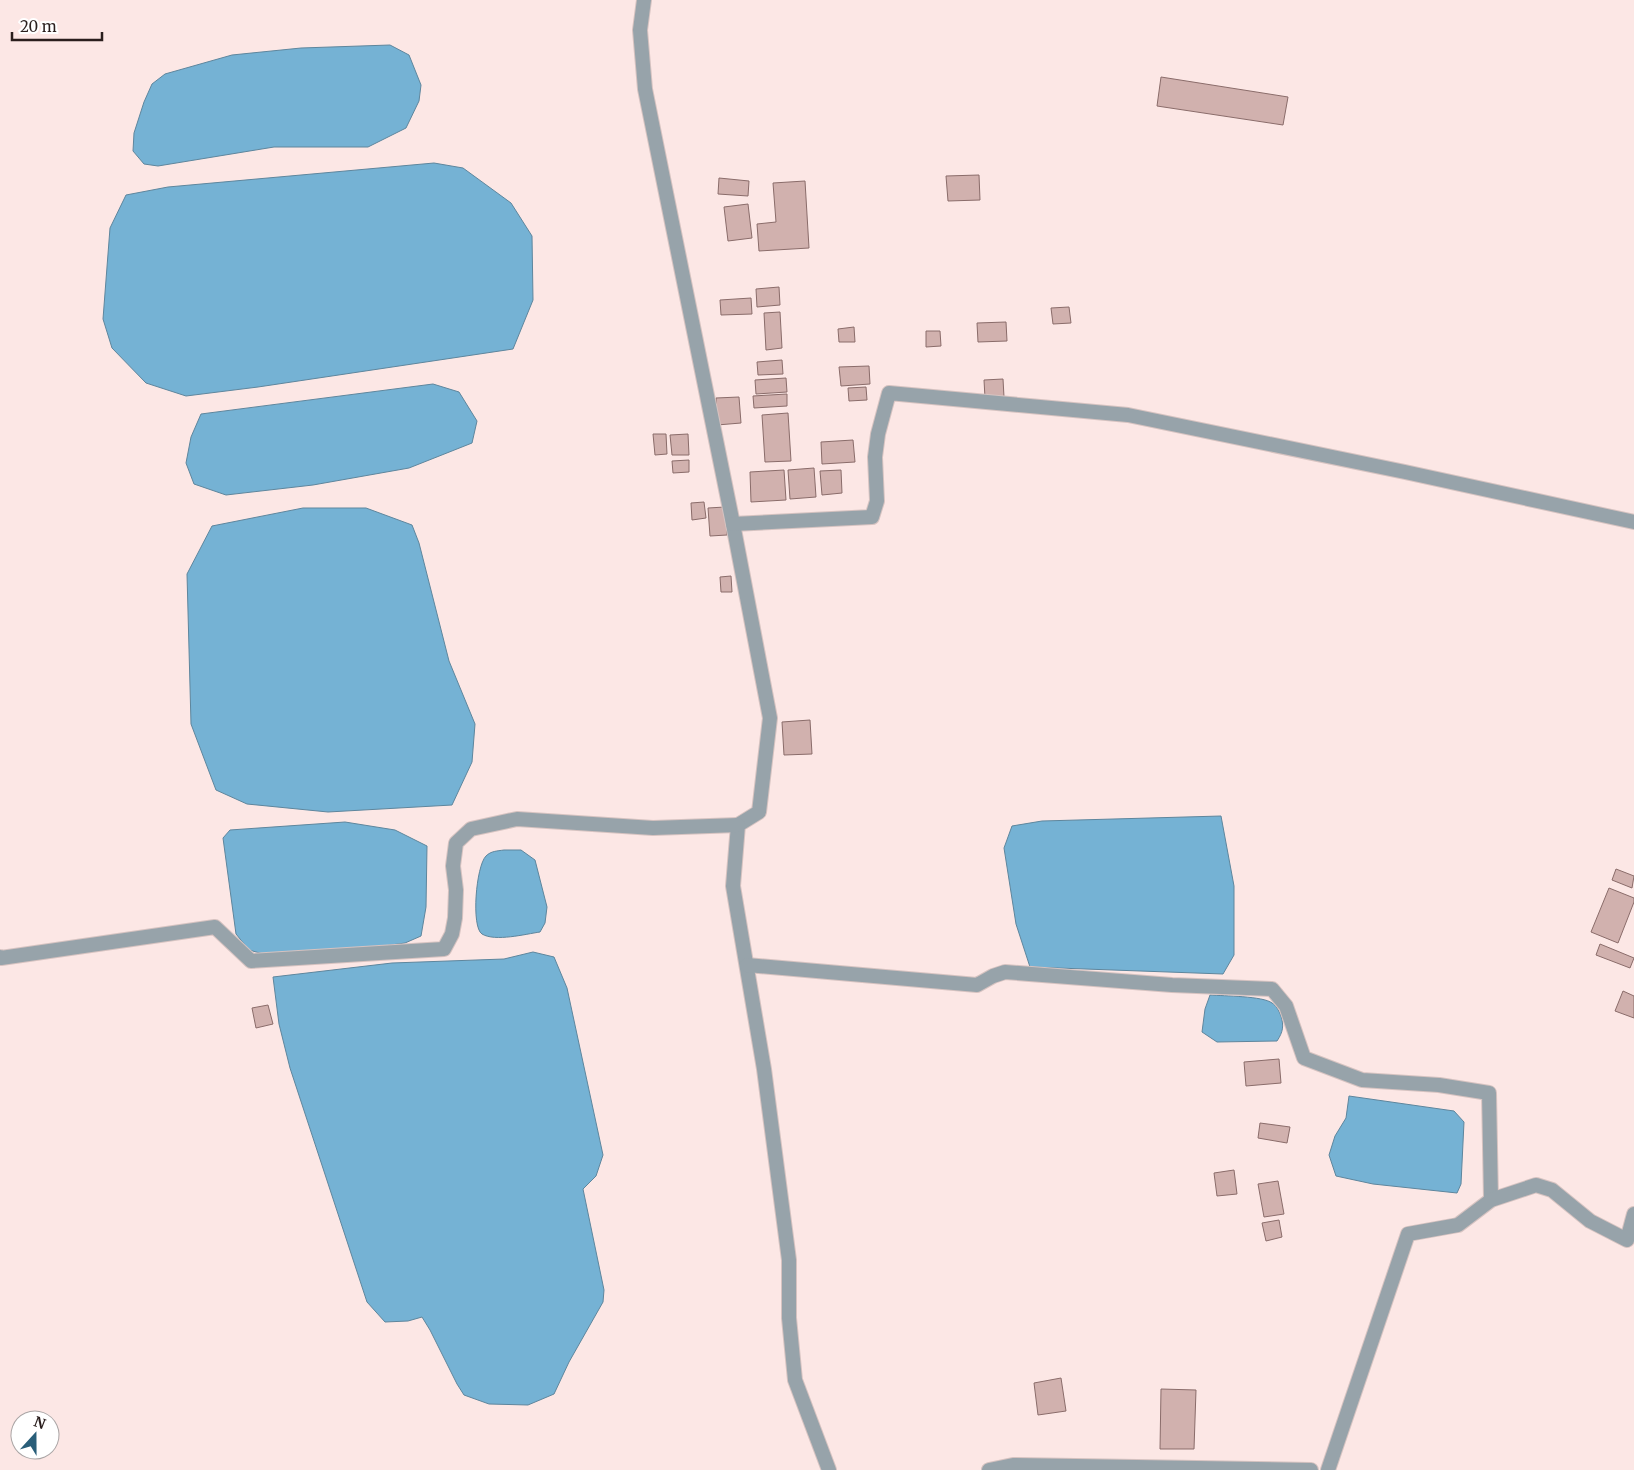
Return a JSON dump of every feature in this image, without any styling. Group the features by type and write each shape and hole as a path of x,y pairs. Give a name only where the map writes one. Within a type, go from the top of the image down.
{"street":[{"path":"0,957 215,927 251,961 444,949 452,934 455,918 456,890 453,866 456,844 471,829 517,819 653,828 738,825 759,812 770,718 646,89 640,30 644,0"},
{"path":"733,524 872,517 877,501 876,449 889,393 1128,415 1634,522"},
{"path":"738,825 733,886 764,1068 789,1260 789,1318 795,1380 829,1470"},
{"path":"746,965 978,985 1005,972 1172,985 1272,989 1286,1006 1304,1058 1362,1080 1439,1085 1490,1093 1491,1200"},
{"path":"1328,1470 1408,1234 1458,1225 1491,1200 1536,1185 1552,1190 1590,1221 1627,1240 1634,1214"},
{"path":"989,1470 1013,1465 1311,1470"}],"water":[{"path":"390,45 409,55 421,85 419,101 406,128 368,147 274,147 158,166 144,164 133,151 134,133 144,102 152,84 165,74 232,55 301,48"},
{"path":"434,163 463,168 511,203 532,236 533,300 513,349 186,396 146,383 112,348 103,319 110,228 126,195 168,187"},
{"path":"433,384 459,392 477,421 472,443 409,468 313,485 226,495 194,484 186,463 191,437 201,414"},
{"path":"303,508 366,508 412,525 419,543 449,661 475,724 472,762 452,805 328,812 247,804 216,790 191,724 187,574 212,526"},
{"path":"1221,816 1234,886 1234,955 1223,974 1030,967 1016,924 1004,848 1012,826 1042,821"},
{"path":"345,822 395,830 427,846 426,907 421,936 405,943 384,946 267,955 249,950 236,934 223,838 230,830"},
{"path":"521,850 535,860 547,907 545,923 540,932 511,937 495,937 482,934 479,929 476,896 480,871 486,856 494,851"},
{"path":"533,952 554,957 567,988 603,1155 596,1176 583,1189 604,1290 603,1302 569,1362 554,1394 528,1405 489,1404 464,1395 422,1317 408,1321 385,1322 367,1302 290,1068 279,1024 273,977 392,963 504,959"},
{"path":"1210,995 1260,999 1273,1004 1281,1016 1282,1023 1282,1032 1277,1041 1217,1042 1202,1032 1205,1009"},
{"path":"1349,1096 1454,1111 1464,1122 1461,1184 1457,1193 1373,1184 1336,1176 1329,1155 1335,1136 1346,1118"}],"building":[{"path":"1161,77 1288,97 1283,125 1157,106"},
{"path":"979,175 980,200 948,201 946,176"},
{"path":"719,178 749,181 748,196 718,194"},
{"path":"805,181 809,248 759,251 757,224 776,222 773,183"},
{"path":"748,204 752,238 728,241 724,207"},
{"path":"779,287 780,305 757,307 756,289"},
{"path":"751,298 752,314 721,315 720,300"},
{"path":"1069,307 1071,323 1053,324 1051,308"},
{"path":"780,312 782,348 766,350 764,313"},
{"path":"1006,322 1007,341 978,342 977,323"},
{"path":"854,327 855,342 839,342 838,329"},
{"path":"926,331 940,331 941,346 926,347"},
{"path":"782,360 783,374 758,375 757,362"},
{"path":"869,366 870,384 841,386 839,367"},
{"path":"786,378 787,392 756,394 755,380"},
{"path":"1003,379 1004,397 985,398 984,380"},
{"path":"866,387 867,400 849,401 848,388"},
{"path":"787,394 787,406 754,408 753,396"},
{"path":"739,397 741,423 717,425 716,398"},
{"path":"788,413 791,461 765,462 762,415"},
{"path":"653,434 666,434 667,454 655,455"},
{"path":"688,434 689,455 672,455 670,435"},
{"path":"853,440 855,462 822,464 821,442"},
{"path":"689,460 689,472 673,473 672,461"},
{"path":"814,468 816,497 790,499 788,470"},
{"path":"784,470 786,500 751,502 750,472"},
{"path":"841,470 842,493 822,495 820,471"},
{"path":"704,502 706,518 692,520 691,503"},
{"path":"725,507 727,535 710,536 708,508"},
{"path":"731,576 732,592 721,592 720,577"},
{"path":"810,720 812,754 784,755 782,722"},
{"path":"1616,869 1634,876 1632,888 1612,880"},
{"path":"1609,888 1634,898 1618,943 1591,932"},
{"path":"1600,944 1634,958 1630,968 1596,955"},
{"path":"1623,991 1634,996 1634,1018 1615,1011"},
{"path":"268,1005 273,1024 256,1028 252,1008"},
{"path":"1279,1059 1281,1083 1246,1086 1244,1062"},
{"path":"1260,1123 1290,1127 1287,1143 1258,1138"},
{"path":"1234,1170 1237,1194 1217,1196 1214,1173"},
{"path":"1278,1181 1284,1214 1264,1217 1258,1184"},
{"path":"1279,1220 1282,1237 1266,1241 1262,1223"},
{"path":"1061,1378 1066,1411 1038,1415 1034,1383"},
{"path":"1161,1389 1196,1390 1194,1449 1160,1449"}]}
